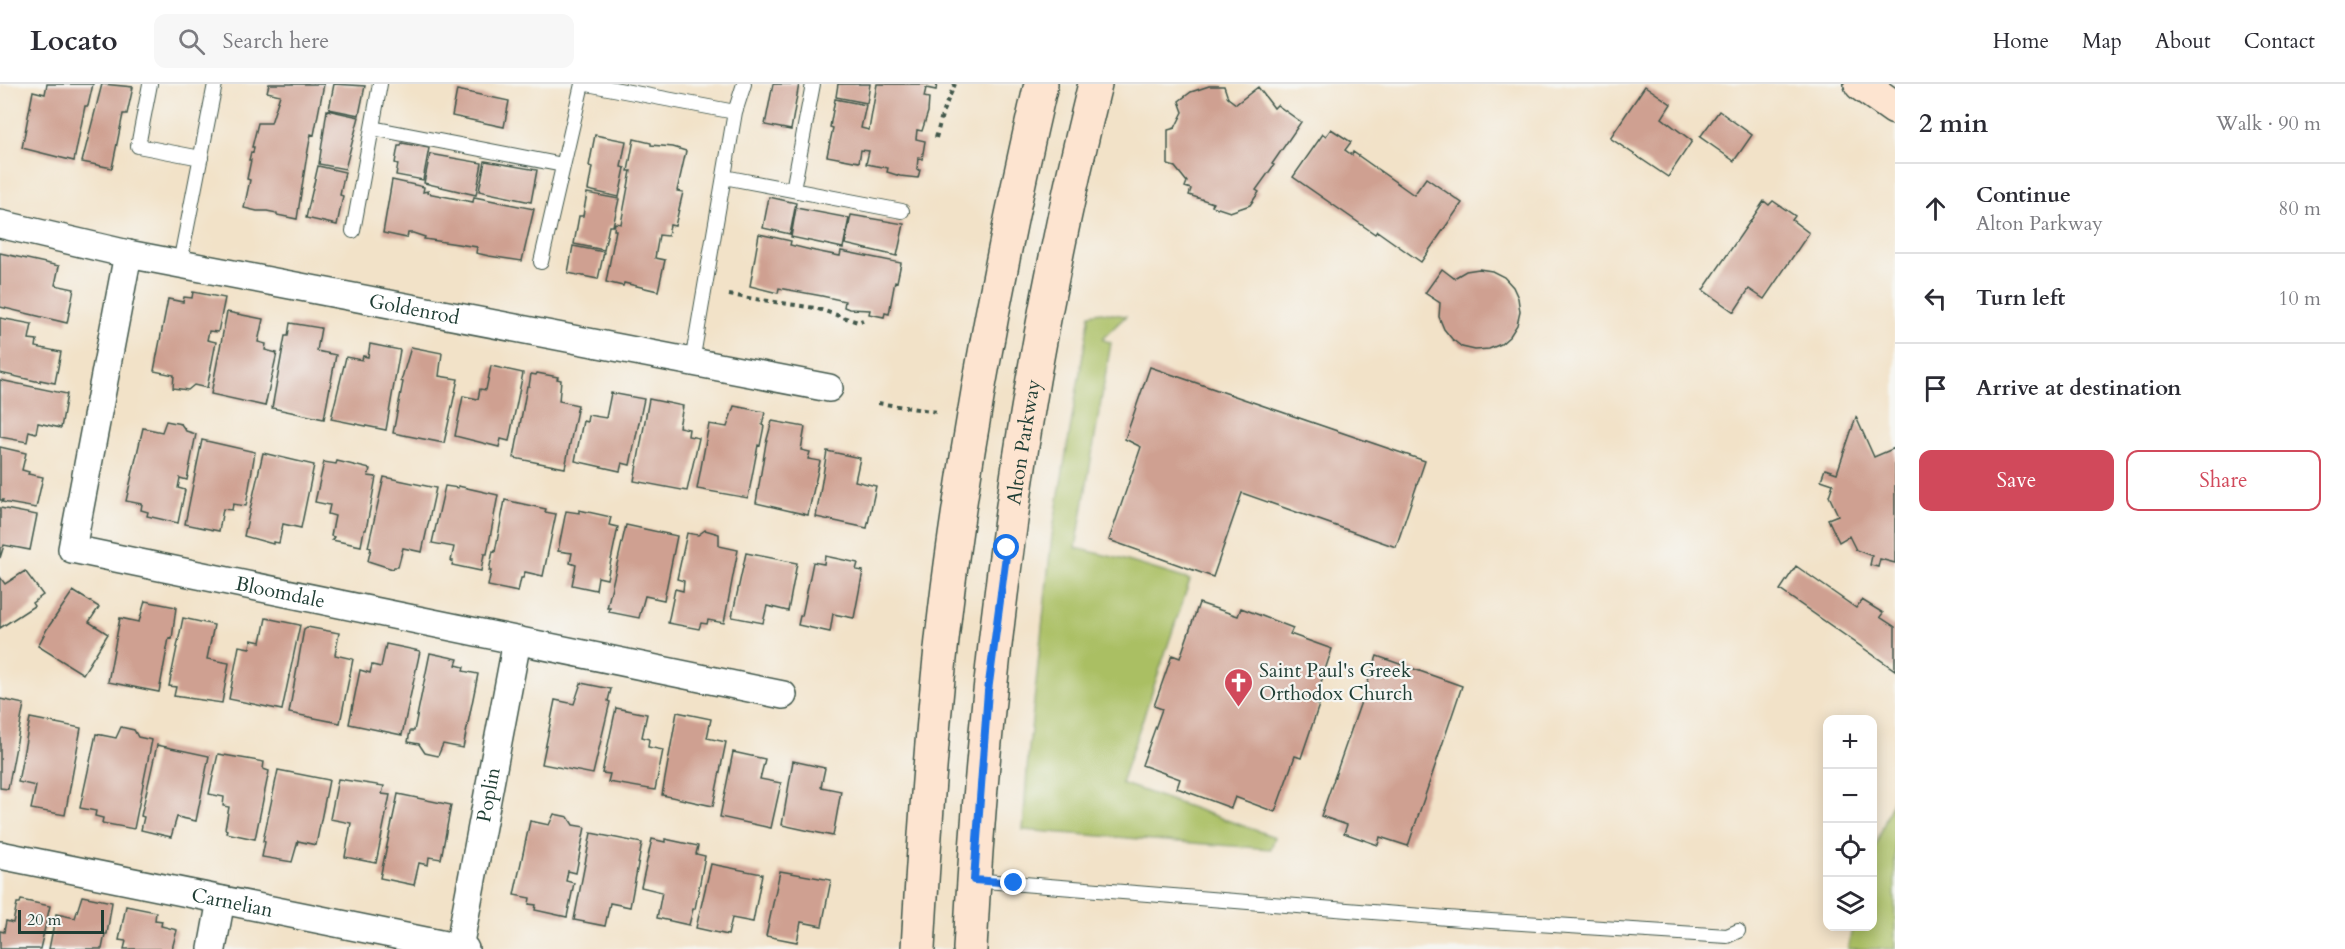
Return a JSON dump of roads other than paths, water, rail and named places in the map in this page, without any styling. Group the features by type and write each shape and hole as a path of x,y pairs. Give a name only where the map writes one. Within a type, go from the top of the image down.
{"main road":[{"path":"918,949 934,720 951,565 991,315 1041,84"},
{"name":"Alton Parkway","path":"970,949 988,691 1015,489 1051,277 1095,84"},
{"path":"1861,84 1895,108"}],"street":[{"name":"Goldenrod","path":"0,224 128,254 830,388"},
{"name":"Bloomdale","path":"128,254 72,549 783,695"},
{"name":"Poplin","path":"462,948 517,640"},
{"name":"Carnelian","path":"0,855 462,948"},
{"path":"212,949 221,900"}],"lane":[{"path":"150,84 138,146 201,158"},
{"path":"180,263 215,84"},
{"path":"353,231 380,84"},
{"path":"541,262 582,84"},
{"path":"587,84 735,112"},
{"path":"692,362 735,112 744,84"},
{"path":"793,190 813,84"},
{"path":"372,128 563,165"},
{"path":"724,177 902,212"},
{"path":"974,880 1460,919 1728,936 1738,931"}],"place":[{"name":"Saint Paul's Greek Orthodox Church","path":"1238,708"}]}
